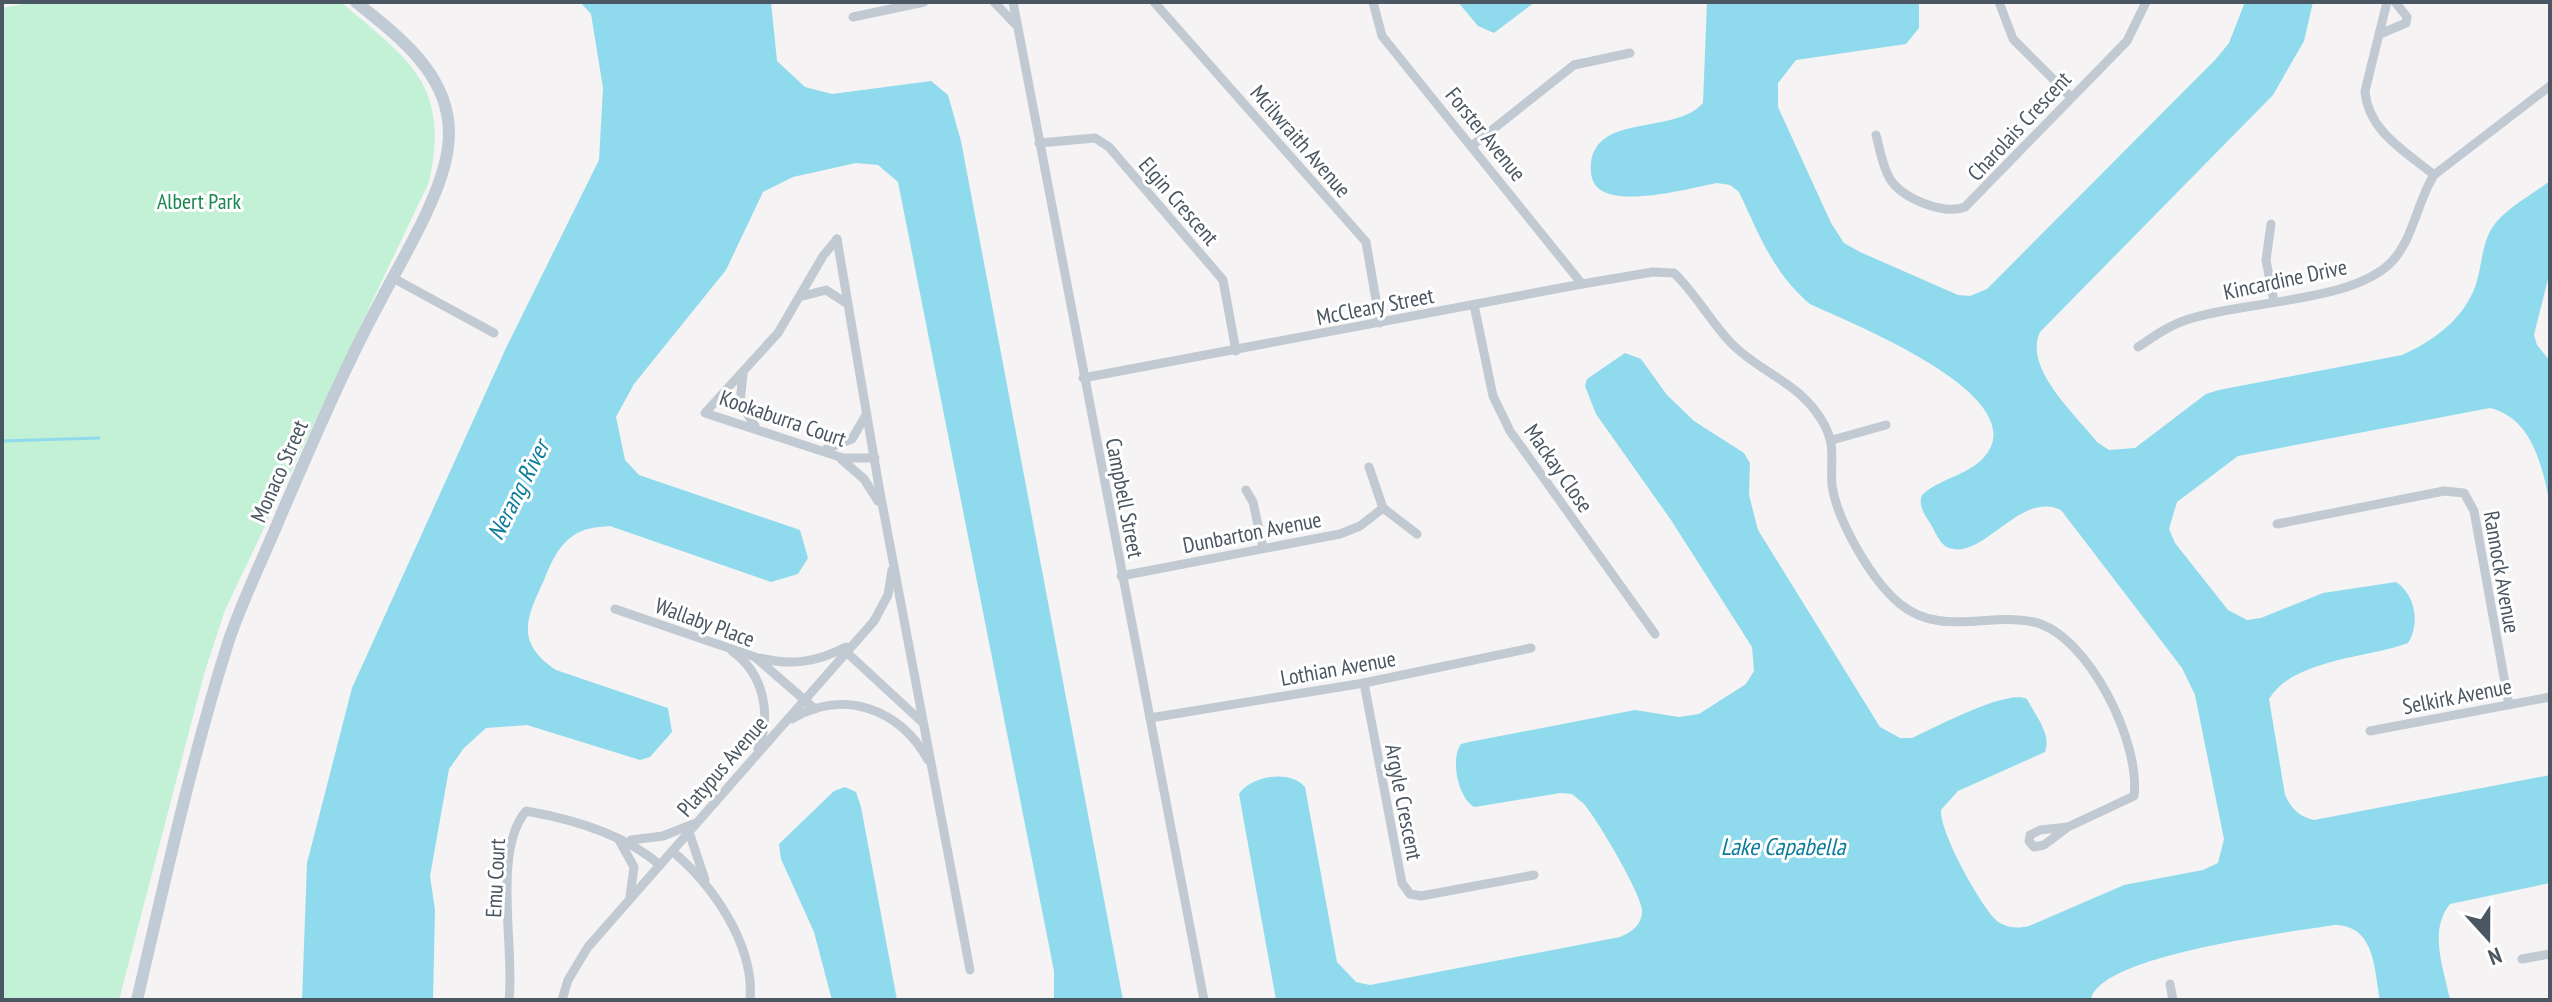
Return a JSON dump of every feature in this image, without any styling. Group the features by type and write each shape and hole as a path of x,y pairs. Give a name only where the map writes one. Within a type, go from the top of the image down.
{"street":[{"name":"Monaco Street","path":"137,1000 179,817 229,641 352,357 393,278 444,166 449,145 438,87 419,56 356,2"},
{"path":"853,17 924,2"},
{"path":"994,2 1018,27"},
{"name":"Campbell Street","path":"1013,2 1204,1000"},
{"name":"Mcilwraith Avenue","path":"1154,2 1366,242 1380,323"},
{"name":"Forster Avenue","path":"1373,2 1382,36 1473,145 1582,284"},
{"path":"1999,2 2013,39 2071,97"},
{"name":"Charolais Crescent","path":"1876,135 1886,171 1900,190 1942,209 1959,209 1975,199 2127,41 2146,2"},
{"path":"2387,2 2365,91 2373,124 2434,175"},
{"path":"2380,34 2406,23 2407,17 2395,2"},
{"path":"1473,145 1574,65 1630,53"},
{"name":"Kincardine Drive","path":"2138,347 2183,321 2353,285 2386,267 2408,237 2422,195 2434,175 2550,86"},
{"name":"Elgin Crescent","path":"1039,143 1095,138 1109,147 1223,280 1236,351"},
{"path":"2271,224 2266,260 2274,301"},
{"name":"Kookaburra Court","path":"849,309 837,239 820,260 778,333 705,413 850,459 875,458"},
{"name":"McCleary Street","path":"1083,378 1582,284 1653,272 1674,273 1690,288 1731,343 1801,393 1832,440"},
{"path":"393,278 494,333"},
{"path":"802,296 819,290 832,292 841,297 849,309 970,970"},
{"name":"Mackay Close","path":"1474,305 1493,396 1510,431 1655,634"},
{"path":"745,371 739,390 741,404 748,419 760,429"},
{"path":"814,448 835,448 849,441 863,423 867,404"},
{"path":"1886,425 1832,440 1832,482 1838,514 1882,585 1900,604 1921,618 1954,624 2005,618 2038,623 2065,640 2118,710 2136,780 2134,796 2123,804 2068,827"},
{"path":"833,454 864,479 884,511"},
{"path":"1369,467 1383,508 1417,534"},
{"path":"1246,490 1253,502 1263,548"},
{"name":"Rannock Avenue","path":"2277,524 2444,491 2464,493 2474,511 2509,705"},
{"name":"Dunbarton Avenue","path":"1121,576 1340,534 1360,526 1383,508"},
{"path":"753,656 804,662 844,650 857,640 885,604 892,578 892,551"},
{"name":"Wallaby Place","path":"615,609 753,656 815,709"},
{"path":"724,646 748,666 763,697 762,738 752,759"},
{"name":"Lothian Avenue","path":"1150,718 1364,683 1531,648"},
{"path":"844,650 912,710 926,733"},
{"name":"Platypus Avenue","path":"562,1000 577,963 805,700 844,650"},
{"name":"Argyle Crescent","path":"1364,683 1402,883 1410,894 1421,896 1534,875"},
{"name":"Selkirk Avenue","path":"2370,731 2550,697"},
{"path":"777,732 798,715 815,709 852,704 886,715 916,742 934,774"},
{"name":"Emu Court","path":"509,1000 510,859 522,815 526,811 548,815 637,845 660,865"},
{"path":"618,839 657,837 697,822"},
{"path":"689,832 706,883 743,951 750,1000"},
{"path":"618,839 628,851 635,870 633,889 624,906"},
{"path":"672,851 706,883"},
{"path":"2522,959 2550,954"},
{"path":"2170,984 2173,1000"}],"green space":[{"name":"Albert Park","path":"34,2 341,2 404,58 428,97 434,120 429,182 225,610 204,674 119,1000 2,1000 2,8"}],"water":[{"name":"Nerang River","path":"580,2 771,2 777,61 805,87 832,94 931,81 948,95 961,141 1123,1000 1054,1000 1054,971 898,182 878,165 856,163 793,177 763,192 726,270 634,384 616,417 625,460 639,475 800,530 808,558 798,574 771,582 610,526 584,530 570,538 554,557 529,617 529,639 534,649 556,670 668,708 672,732 650,757 640,760 527,725 486,728 464,748 449,769 430,876 435,910 433,1000 302,1000 307,863 352,688 506,348 599,160 603,88 591,14"},
{"path":"1458,2 1535,2 1494,33 1478,26"},
{"name":"Lake Capabella","path":"1707,2 1919,2 1919,28 1906,44 1796,60 1778,83 1778,107 1831,223 1844,243 1958,295 1970,296 1987,289 2215,60 2229,43 2245,2 2313,2 2304,41 2273,95 2040,332 2037,346 2045,375 2076,418 2097,442 2109,450 2135,448 2206,394 2402,355 2427,342 2449,325 2474,291 2487,239 2497,221 2550,181 2550,271 2534,335 2537,345 2550,361 2550,505 2539,461 2526,434 2517,422 2490,408 2238,456 2177,502 2169,529 2175,543 2228,610 2247,620 2261,618 2323,593 2396,582 2412,602 2415,619 2408,643 2332,662 2295,675 2269,699 2285,795 2300,814 2314,820 2550,775 2550,883 2450,904 2443,915 2439,938 2450,1000 2380,1000 2374,962 2365,940 2348,927 2334,925 2240,940 2159,958 2126,970 2101,984 2091,1000 1276,1000 1239,794 1261,779 1290,778 1305,787 1337,962 1356,982 1370,985 1620,937 1638,924 1642,915 1640,901 1608,840 1584,804 1572,794 1560,793 1475,807 1460,788 1456,768 1461,744 1469,742 1635,710 1679,717 1699,714 1746,684 1754,671 1752,647 1671,520 1596,414 1585,386 1587,379 1625,353 1641,359 1667,395 1694,421 1744,453 1750,463 1749,495 1758,530 1880,727 1900,738 1912,738 1987,704 2017,697 2027,699 2044,732 2045,752 1958,791 1941,810 1942,821 1961,866 1987,909 1998,921 2010,927 2029,926 2124,885 2203,870 2218,863 2224,839 2195,695 2182,668 2061,510 2046,506 2031,509 1976,544 1962,549 1943,544 1924,513 1922,495 1974,466 1988,452 1993,429 1982,406 1959,384 1928,362 1810,304 1777,266 1739,192 1730,185 1717,183 1654,195 1620,196 1606,193 1594,184 1591,163 1596,147 1607,137 1622,130 1675,119 1703,103"},
{"path":"845,787 856,792 861,807 897,1000 832,1000 814,932 781,859 779,844 834,791"}],"waterway":[{"path":"2,441 99,438"}]}
